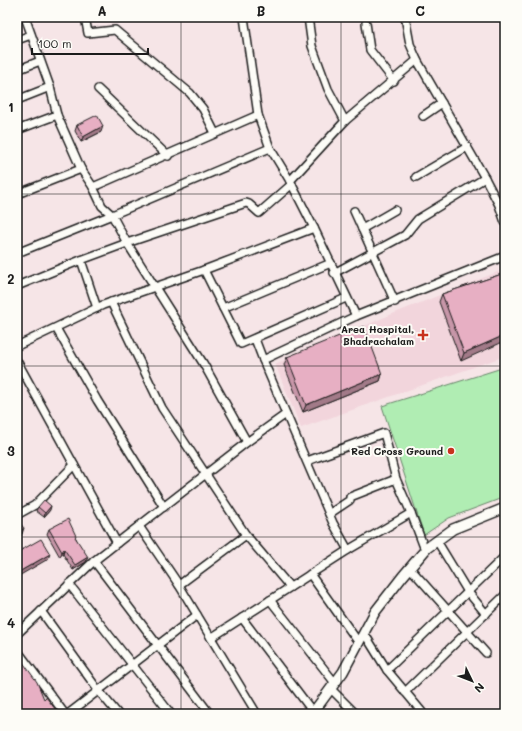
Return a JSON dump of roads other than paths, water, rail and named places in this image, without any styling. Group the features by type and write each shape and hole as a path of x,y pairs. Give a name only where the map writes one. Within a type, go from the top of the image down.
{"street":[{"path":"25,17 50,87 57,115 82,169 102,206 112,215 127,243 203,363 247,442"},
{"path":"85,17 88,32 115,30 190,94 203,108 215,133"},
{"path":"244,17 258,116 270,148 291,182 356,316"},
{"path":"308,17 312,46 328,89 345,121"},
{"path":"405,17 410,44 417,60 485,178 499,205 505,222"},
{"path":"366,23 370,50 394,81"},
{"path":"17,40 31,35"},
{"path":"17,286 127,243 246,203 259,213 291,182 345,121 417,60"},
{"path":"17,70 40,61"},
{"path":"17,100 50,87"},
{"path":"98,89 168,156"},
{"path":"423,116 442,103"},
{"path":"17,130 57,115"},
{"path":"93,187 168,156 215,133 258,116"},
{"path":"416,177 467,147"},
{"path":"17,253 112,215 270,148"},
{"path":"17,194 82,169"},
{"path":"334,272 405,235 418,219 485,178"},
{"path":"362,229 395,210"},
{"path":"354,211 395,302"},
{"path":"17,346 111,302 155,288 314,228"},
{"path":"263,360 356,316 395,302 505,256"},
{"path":"81,260 97,308"},
{"path":"223,308 331,263"},
{"path":"204,270 241,344 346,298"},
{"path":"111,302 162,408 246,535 290,587"},
{"path":"56,328 97,400 164,507"},
{"path":"255,339 329,514 348,550"},
{"path":"17,361 117,543"},
{"path":"17,634 94,561 247,442 286,414"},
{"path":"307,462 384,433 396,479 425,550"},
{"path":"17,515 35,505 74,466"},
{"path":"329,514 350,500 350,497 396,479"},
{"path":"242,618 315,712 344,672 375,612 425,550 453,529 505,508"},
{"path":"211,638 348,550 411,513"},
{"path":"139,526 179,585 257,714"},
{"path":"179,585 246,535"},
{"path":"436,541 468,592 486,614"},
{"path":"387,670 505,556"},
{"path":"94,561 210,714"},
{"path":"410,568 486,653"},
{"path":"310,574 359,643"},
{"path":"69,584 171,714"},
{"path":"406,692 505,595"},
{"path":"270,600 333,686 356,714"},
{"path":"41,611 98,690 118,714"},
{"path":"17,650 66,714 197,615"},
{"path":"364,633 387,670 422,712"}],"place":[{"name":"Area Hospital, Bhadrachalam","path":"423,335"},
{"name":"Red Cross Ground","path":"451,451"}]}
